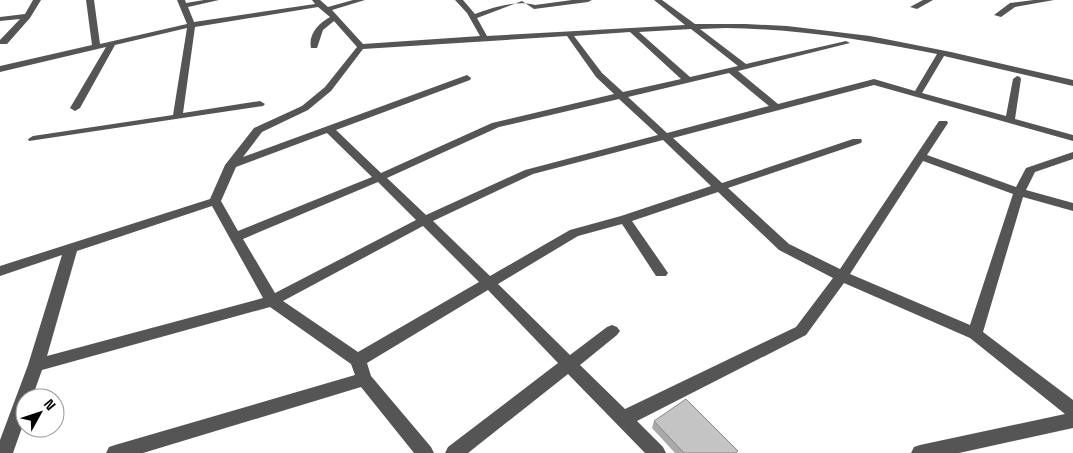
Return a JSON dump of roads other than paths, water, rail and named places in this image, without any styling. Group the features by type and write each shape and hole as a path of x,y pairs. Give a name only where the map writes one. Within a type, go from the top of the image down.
{"street":[{"path":"0,42 4,42 27,16 37,0"},
{"path":"90,0 96,46"},
{"path":"178,116 191,25 183,3 215,0"},
{"path":"0,69 191,25 324,8 361,0"},
{"path":"459,0 473,17 484,37"},
{"path":"473,17 519,0"},
{"path":"524,0 534,7 588,0"},
{"path":"658,0 744,66"},
{"path":"914,7 929,0"},
{"path":"998,15 1013,5 1050,0"},
{"path":"314,46 315,35 324,8"},
{"path":"324,8 361,47"},
{"path":"0,19 27,16"},
{"path":"0,271 215,201 231,164 258,130 305,108 328,89 361,47 484,37 747,26 855,36 942,53 1073,84"},
{"path":"632,30 688,80"},
{"path":"568,34 599,75 784,247 842,276 975,334 1073,410"},
{"path":"75,108 112,43"},
{"path":"235,237 378,178 496,126 846,43"},
{"path":"918,94 942,53"},
{"path":"731,70 777,108"},
{"path":"231,164 467,78"},
{"path":"1010,120 1017,79"},
{"path":"36,365 272,301 423,221 529,172 874,82 1073,138"},
{"path":"34,139 260,104"},
{"path":"623,418 801,331 842,276 943,123"},
{"path":"329,128 378,178 489,283 657,453"},
{"path":"358,360 574,233 625,219 856,141"},
{"path":"975,334 1020,192 1030,170 1073,156"},
{"path":"921,157 1020,192 1073,207"},
{"path":"215,201 272,301 358,360 364,379 425,453"},
{"path":"625,219 661,272"},
{"path":"4,453 36,365 71,249"},
{"path":"454,453 612,331"},
{"path":"114,453 364,379"},
{"path":"920,453 1073,420"}]}
